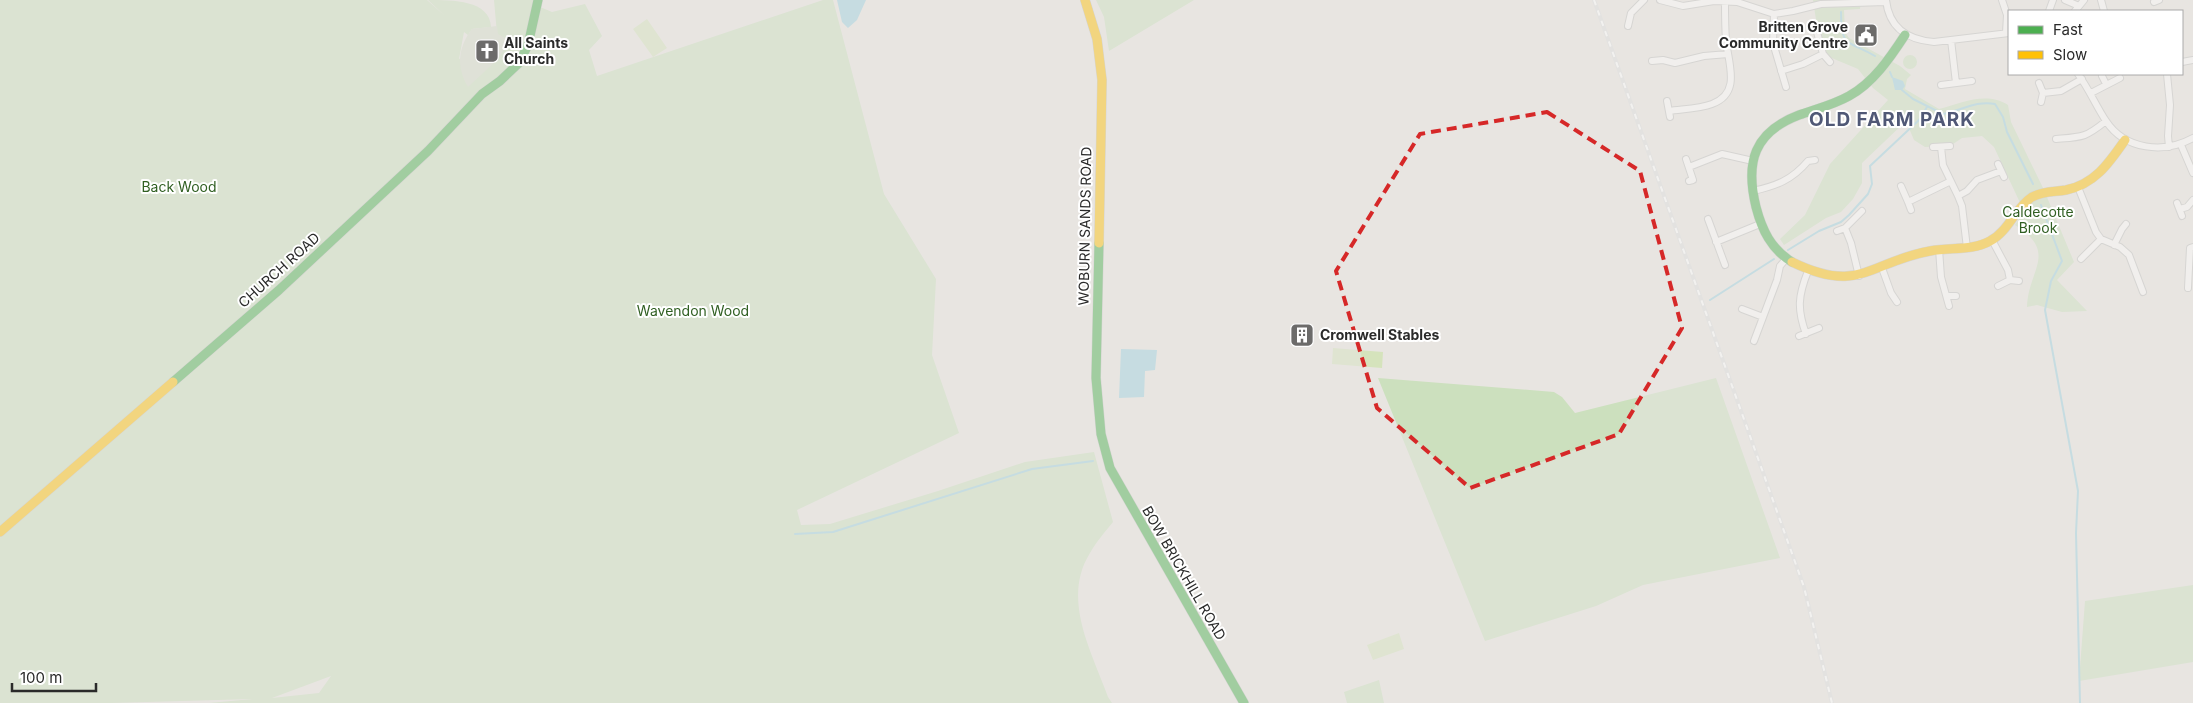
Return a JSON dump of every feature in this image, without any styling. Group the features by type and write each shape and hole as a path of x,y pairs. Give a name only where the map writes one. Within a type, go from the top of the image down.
{"street":[{"name":"CHURCH ROAD","path":"0,532 279,290 417,162 475,101 519,63 528,45 538,0"},
{"name":"WOBURN SANDS ROAD","path":"1086,0 1096,29 1102,80 1096,378 1101,434 1106,454"},
{"path":"1628,26 1631,14 1644,0"},
{"path":"1660,0 1683,6 1701,2 1751,3 1774,14 1793,12 1821,4 1886,1 1891,20 1905,35 1922,42 2008,33 2002,0"},
{"path":"2065,0 2077,9 2084,0"},
{"path":"1667,100 1669,114 1711,104 1723,98 1728,92 1733,75 1728,54 1725,1"},
{"path":"1774,14 1773,43 1786,87"},
{"path":"1815,25 1823,54 1830,62"},
{"path":"1905,35 1878,72 1860,89 1848,96 1782,122 1762,140 1753,160 1751,170 1752,191 1760,224 1769,240 1786,259 1808,271 1836,279 1859,276 1922,253 1939,249 1979,246 1992,240 2005,229 2022,207 2033,197 2045,192 2078,187 2097,177 2109,165 2125,140"},
{"path":"1951,40 1956,83"},
{"path":"1652,61 1663,60 1675,66 1704,56 1728,54"},
{"path":"1782,71 1803,64 1823,54"},
{"path":"2167,75 2170,105 2169,147"},
{"path":"2043,93 2061,91 2080,76 2106,121 2125,140 2146,148 2182,145 2193,138"},
{"path":"2102,76 2106,84"},
{"path":"2091,93 2120,78"},
{"path":"1941,84 1972,81"},
{"path":"2039,84 2043,93 2041,102"},
{"path":"2056,138 2076,139 2085,136 2106,121"},
{"path":"2065,130 2065,138"},
{"path":"2182,145 2193,173"},
{"path":"1933,147 1950,146"},
{"path":"1941,147 1943,166 1958,196 1967,248"},
{"path":"1689,167 1722,154 1753,160"},
{"path":"1686,159 1693,180 1689,181"},
{"path":"1752,191 1783,183 1801,170 1808,161 1816,160"},
{"path":"1801,170 1807,176"},
{"path":"1958,196 1967,191 1976,180 2001,171"},
{"path":"1908,202 1950,182"},
{"path":"1901,186 1911,210"},
{"path":"2078,187 2096,232 2101,239 2120,247 2128,255 2143,292"},
{"path":"2180,210 2187,207 2193,200"},
{"path":"1837,230 1845,228 1862,210"},
{"path":"1708,219 1725,265"},
{"path":"1716,242 1760,224"},
{"path":"2114,245 2126,224"},
{"path":"1845,228 1851,243 1859,276"},
{"path":"2081,259 2101,239"},
{"path":"1992,240 2008,270 2010,280"},
{"path":"2188,247 2188,288"},
{"path":"1939,249 1941,277 1949,306"},
{"path":"1754,341 1780,266 1786,259"},
{"path":"1882,268 1887,294 1897,302"},
{"path":"1806,334 1799,306 1800,292 1808,271"},
{"path":"1998,286 2010,280 2019,281"},
{"path":"2132,288 2140,285"},
{"path":"1947,296 1956,296"},
{"path":"1742,309 1762,318"},
{"path":"1799,336 1819,328"},
{"name":"BOW BRICKHILL ROAD","path":"1106,454 1110,468 1132,510 1244,703"}],"highlighted area":[{"path":"1547,112 1640,171 1682,328 1619,434 1470,488 1377,408 1336,271 1420,134"}],"green space":[{"name":"Wavendon Wood","path":"0,0 427,0 445,16 428,0 459,1 484,11 489,18 491,27 472,29 468,35 464,32 459,59 510,41 497,34 494,0 540,0 540,7 552,12 585,4 602,36 589,50 597,76 823,0 833,0 884,194 936,279 932,355 959,433 797,510 801,525 830,524 1025,462 1094,452 1113,522 1090,553 1082,571 1078,589 1082,625 1094,662 1112,703 209,703 253,699 111,703 0,703","holes":["331,676 319,693 272,698"]},
{"path":"1096,0 1194,0 1109,51 1104,17"},
{"name":"Caldecotte Brook","path":"1813,0 1861,0 1860,9 1844,10 1845,32 1849,38 1900,66 1911,75 1907,79 1905,89 1939,109 1965,101 1983,99 2000,101 2008,105 2011,122 2044,190 2074,262 2057,280 2087,311 2062,312 2037,305 2027,307 2038,262 2036,244 2015,225 2023,213 2022,207 1994,147 1982,136 1962,138 1950,146 1925,147 1914,140 1906,121 1862,163 1862,183 1853,199 1841,212 1826,218 1784,245 1780,239 1805,215 1830,164 1888,100 1873,88 1858,69 1827,56 1817,26"},
{"path":"647,19 667,48 653,57 633,29"},
{"path":"497,26 498,34 510,41 496,61 468,87 460,65 461,50 467,36 472,29"},
{"path":"1910,55 1915,57 1917,62 1915,67 1910,69 1905,67 1903,62 1905,57"},
{"path":"1333,348 1383,352 1382,368 1332,364"},
{"path":"1378,378 1554,392 1562,397 1575,413 1716,378 1780,558 1643,585 1596,606 1485,641"},
{"path":"2193,585 2193,662 2079,681 2085,601"},
{"path":"1399,633 1404,649 1373,660 1367,645"},
{"path":"1379,680 1384,703 1347,703 1344,692"}],"water":[{"path":"837,0 866,0 857,20 848,28 842,22"},
{"path":"1892,77 1903,81 1905,86 1902,90 1895,90"},
{"path":"1121,349 1157,350 1155,370 1145,371 1144,397 1119,398"}],"waterway":[{"path":"1841,12 1844,38 1852,45 1875,56"},
{"path":"1890,72 1892,77"},
{"path":"1902,90 1913,99 1943,114 1982,103 1995,104 2003,117 2007,132 2033,184"},
{"path":"1788,250 1819,231 1841,222 1849,215 1868,194 1872,184 1870,166 1919,120 1927,107"},
{"path":"2041,205 2062,261 2051,281 2045,310 2078,491 2076,533 2080,703"},
{"path":"1710,300 1774,259"},
{"path":"795,534 833,532 1032,469 1093,461"}],"railway":[{"path":"1594,0 1804,587 1832,703"}],"traffic: fast":[{"path":"173,382 279,290 428,151 482,94 500,81 519,63 528,45 538,0"},
{"path":"1792,262 1773,245 1764,231 1758,215 1752,176 1757,150 1772,130 1784,122 1837,102 1858,91 1880,69 1905,35"},
{"path":"1099,243 1096,378 1101,434 1110,468 1244,703"}],"traffic: slow":[{"path":"1085,0 1097,39 1102,80 1099,243"},
{"path":"1792,262 1834,276 1849,276 1864,273 1909,256 1930,251 1968,248 1983,244 1997,237 2021,207 2032,197 2076,187 2093,178 2113,157 2125,140"},
{"path":"0,532 173,382"}],"place":[{"name":"Britten Grove Community Centre","path":"1866,35"},
{"name":"All Saints Church","path":"487,51"},
{"name":"Cromwell Stables","path":"1302,335"}],"district":[{"name":"OLD FARM PARK","path":"1892,119"}],"park label":[{"name":"Back Wood","path":"179,187"}]}
